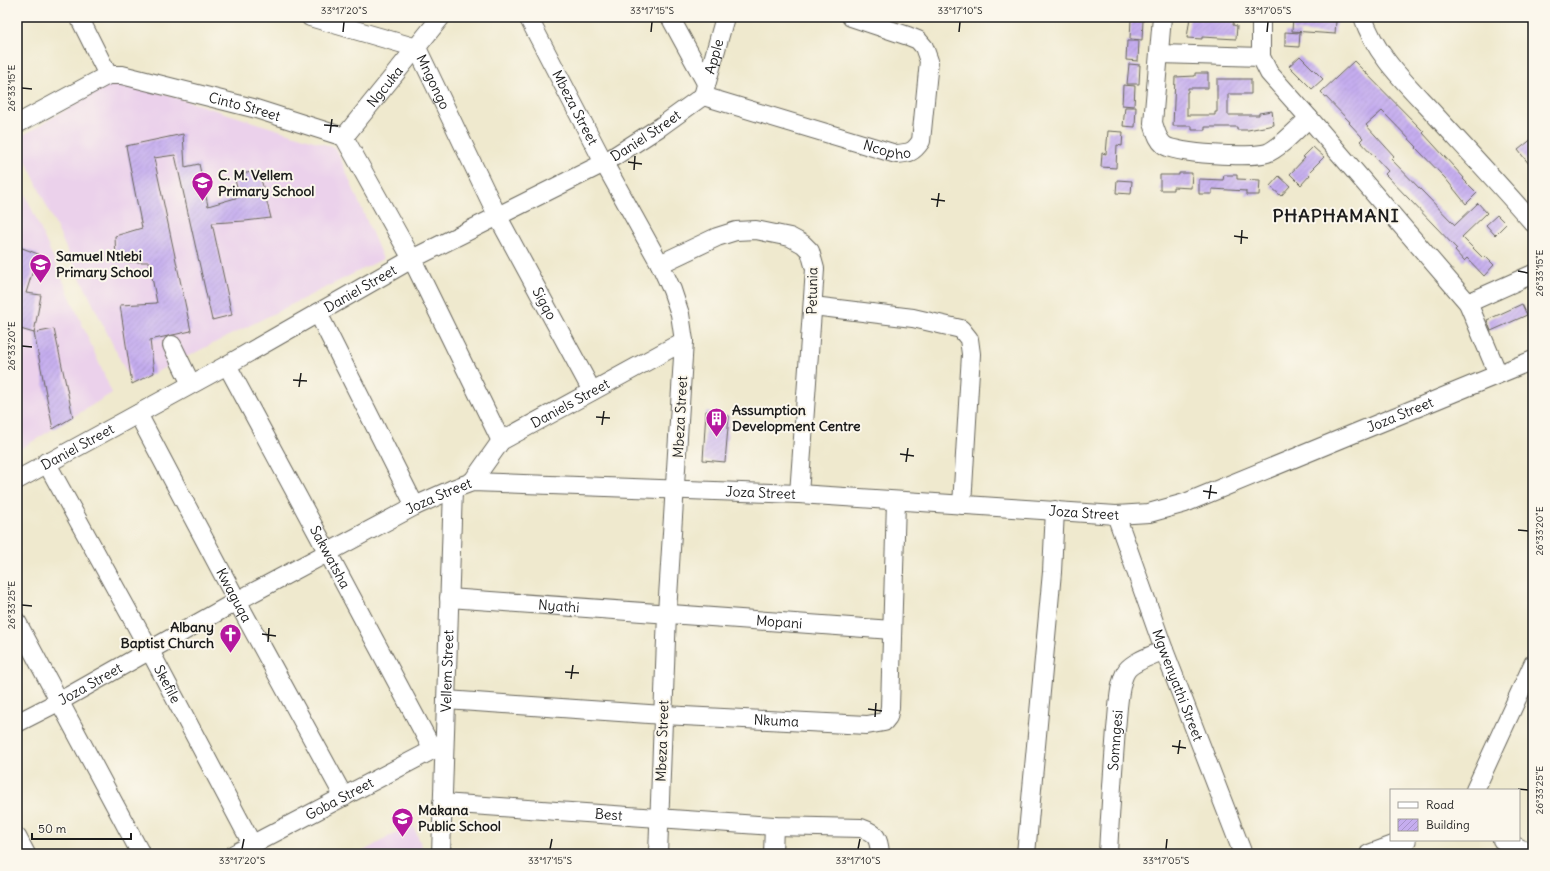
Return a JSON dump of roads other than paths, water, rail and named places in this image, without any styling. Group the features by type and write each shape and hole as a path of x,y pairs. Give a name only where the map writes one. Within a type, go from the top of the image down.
{"street":[{"path":"17,124 108,74 79,17"},
{"name":"Mngongo","path":"310,17 417,48 498,217"},
{"name":"Ngcuka","path":"344,137 442,17"},
{"name":"Mbeza Street","path":"528,17 604,163 660,264 672,290 680,314 684,341 676,489 667,613 658,854"},
{"path":"670,17 705,90"},
{"name":"Apple","path":"705,90 725,17"},
{"name":"Ncopho","path":"705,90 896,154 907,153 915,150 921,141 928,61 924,47 918,40 851,17"},
{"path":"1162,17 1153,123 1159,140 1165,146 1179,151 1234,155 1266,154 1275,149 1310,118"},
{"path":"1261,17 1261,57 1269,73 1310,118 1468,303 1498,374"},
{"path":"1362,17 1367,31 1388,63 1533,223"},
{"path":"1160,54 1261,57"},
{"name":"Cinto Street","path":"108,74 137,78 253,108 344,137"},
{"name":"Daniel Street","path":"17,480 46,462 227,365 412,259 604,163 660,127 705,90"},
{"path":"344,137 412,259 501,440"},
{"name":"Sigqo","path":"498,217 592,391"},
{"name":"Petunia","path":"660,264 717,237 736,231 756,230 790,237 803,244 810,251 815,269 799,494"},
{"path":"1468,303 1533,274"},
{"path":"813,306 913,318 961,329 969,339 971,354 962,505"},
{"path":"318,313 415,506"},
{"name":"Daniels Street","path":"472,482 501,440 684,341"},
{"path":"172,345 191,384"},
{"name":"Joza Street","path":"17,723 60,701 237,601 415,506 453,488 472,482 799,494 1116,515 1150,513 1186,503 1533,360"},
{"name":"Sakwatsha","path":"227,365 328,553 438,747"},
{"name":"Kwaguqa","path":"138,414 237,601 344,797"},
{"name":"Skefile","path":"46,462 150,651 252,844"},
{"name":"Vellem Street","path":"441,854 442,803 438,747 446,700 453,488"},
{"name":"Nkuma","path":"446,700 663,715 836,724 867,725 884,722 888,717 890,707 896,501"},
{"path":"1026,854 1052,572 1055,510"},
{"name":"Mgwenyathi Street","path":"1116,515 1164,650 1243,854"},
{"name":"Nyathi","path":"449,598 667,613"},
{"name":"Mopani","path":"667,613 892,630"},
{"path":"17,622 141,854"},
{"name":"Somngesi","path":"1108,854 1119,697 1124,678 1127,670 1133,665 1164,650"},
{"path":"1476,789 1533,664"},
{"name":"Goba Street","path":"234,854 438,747"},
{"name":"Best","path":"442,803 774,826 861,828 872,832 875,836 878,841 880,854"},
{"path":"773,854 774,826"},
{"path":"17,837 26,854"},
{"path":"1369,854 1404,841"},
{"path":"1504,841 1532,854"}],"place":[{"name":"C. M. Vellem Primary School","path":"203,202"},
{"name":"Samuel Ntlebi Primary School","path":"41,284"},
{"name":"Assumption Development Centre","path":"716,438"},
{"name":"Albany Baptist Church","path":"230,654"},
{"name":"Makana Public School","path":"402,838"}],"district":[{"name":"PHAPHAMANI","path":"1336,215"}]}
